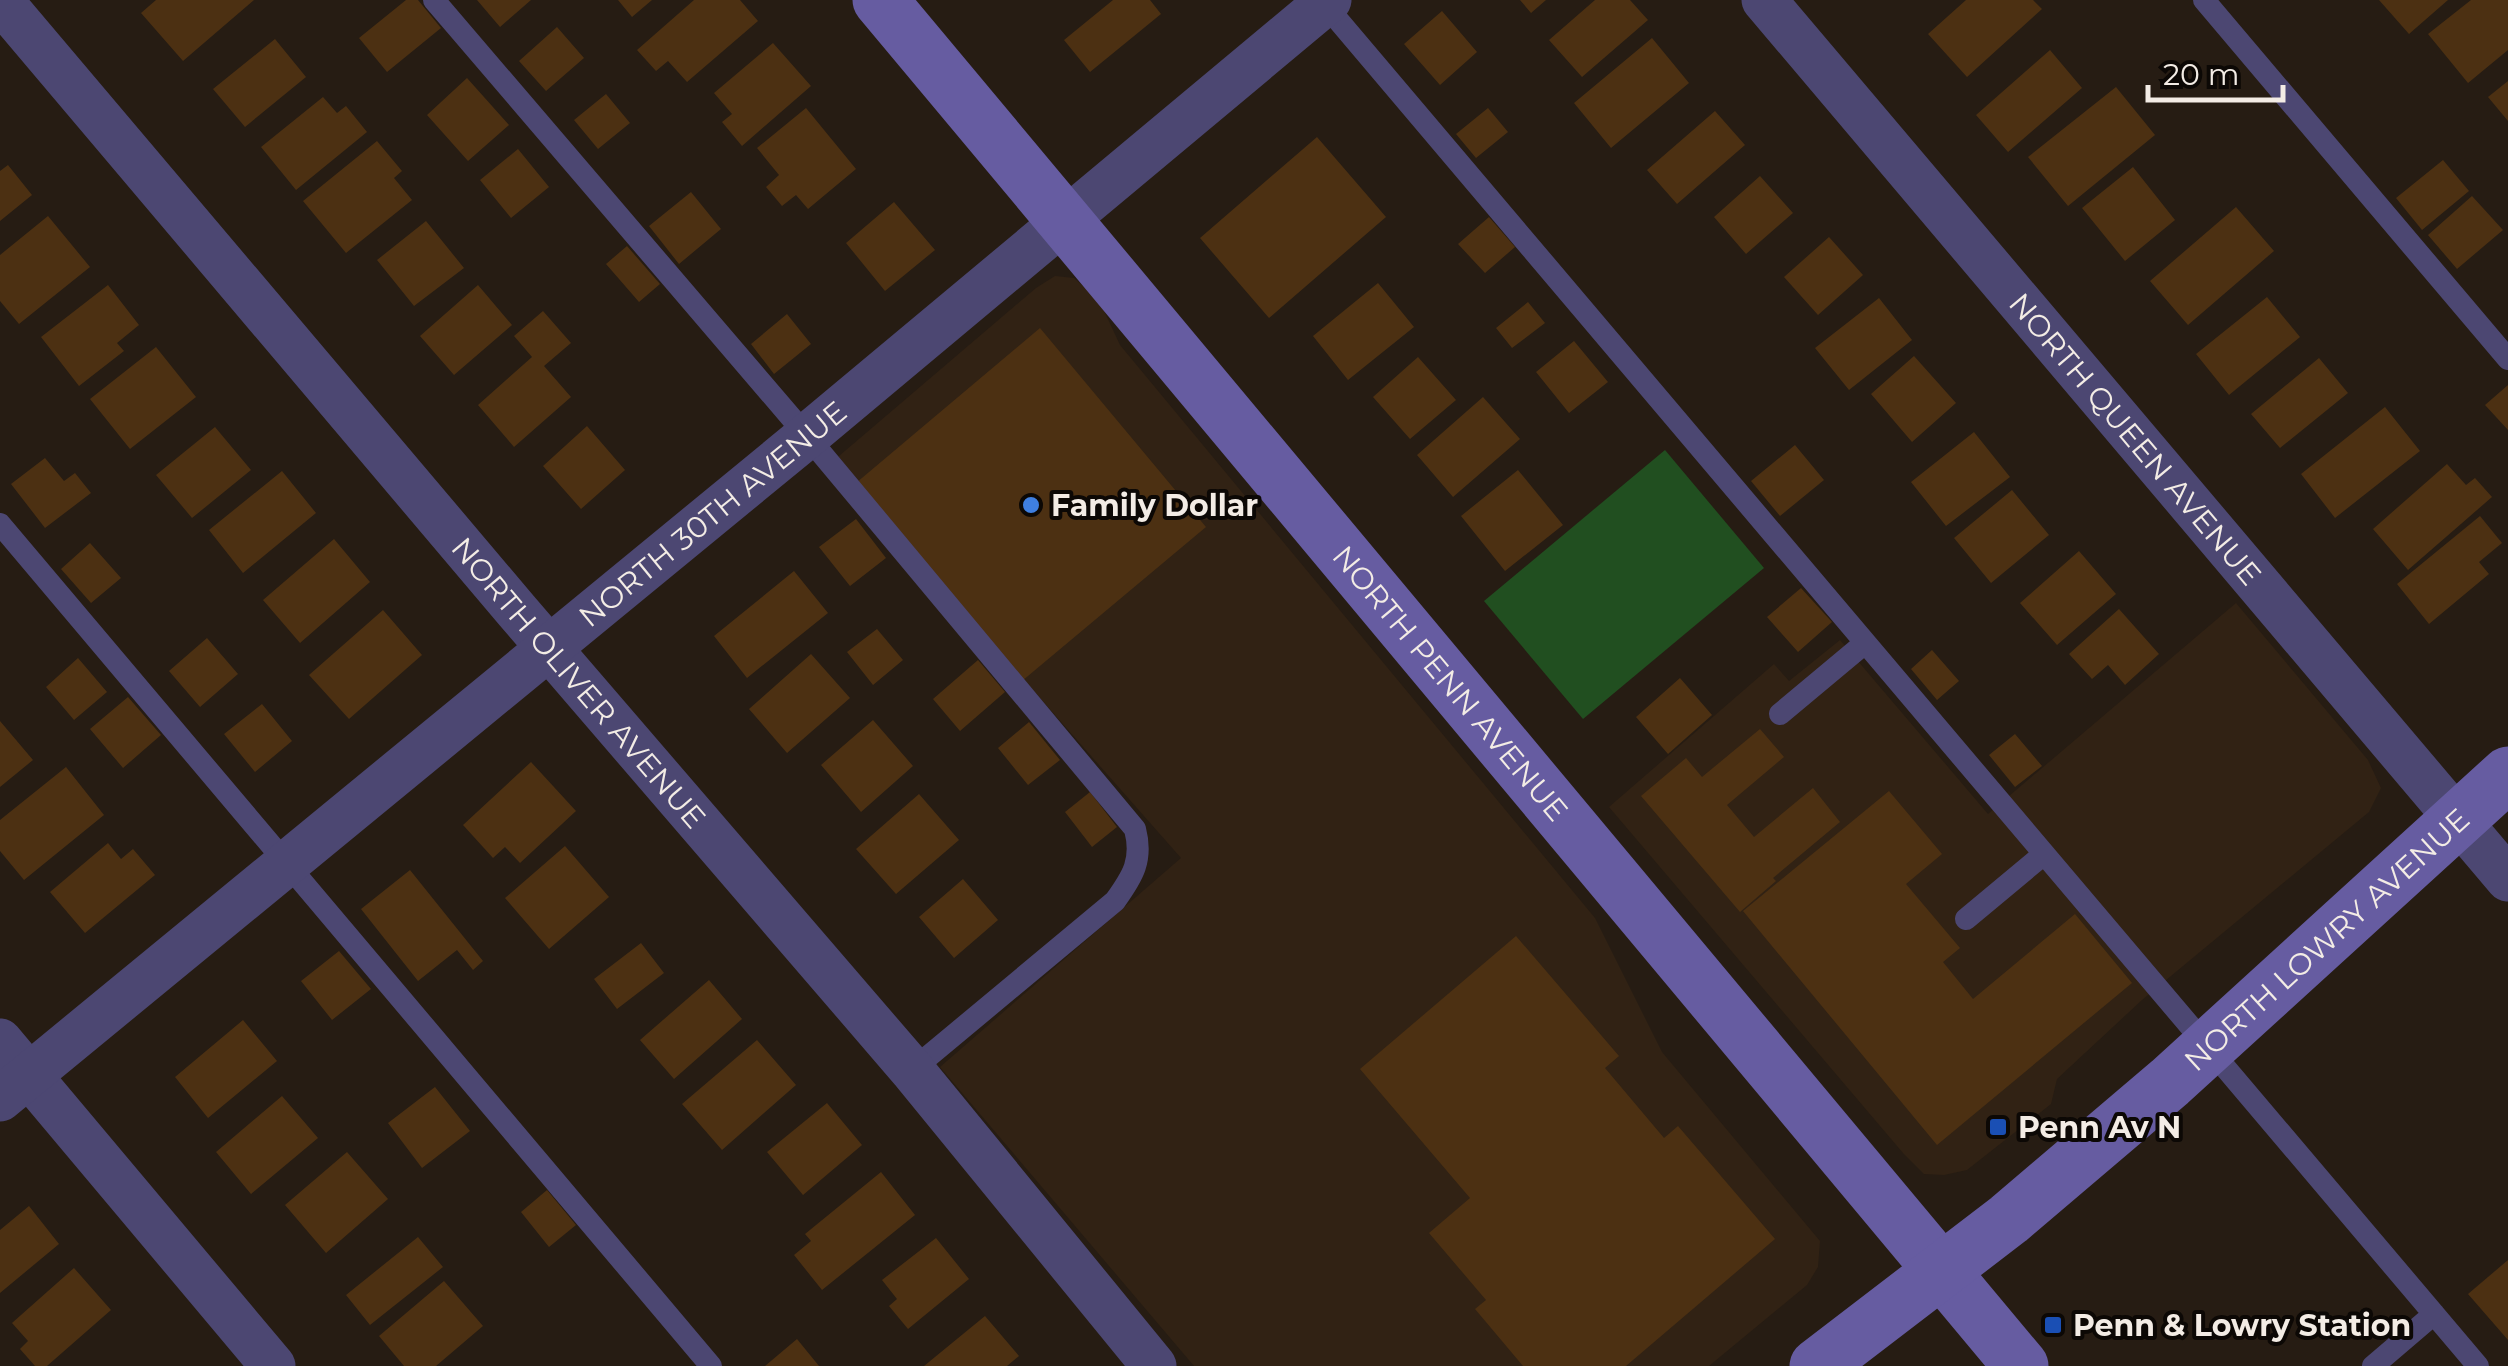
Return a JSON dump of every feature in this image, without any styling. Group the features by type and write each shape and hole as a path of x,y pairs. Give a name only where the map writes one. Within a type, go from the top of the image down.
{"main road":[{"name":"NORTH PENN AVENUE","path":"880,0 2021,1366"},
{"name":"NORTH LOWRY AVENUE","path":"1817,1366 2009,1219 2209,1048 2508,774"}],"street":[{"name":"NORTH OLIVER AVENUE","path":"0,0 548,648 912,1070 1154,1366"},
{"name":"NORTH QUEEN AVENUE","path":"1764,0 2508,879"},
{"name":"NORTH 30TH AVENUE","path":"14,1087 807,436 1325,1"},
{"path":"0,1040 14,1087 272,1366"}],"lane":[{"path":"434,0 807,436 1135,829 1141,851 1134,876 1115,901 912,1070"},
{"path":"2204,0 2508,359"},
{"path":"1325,1 2478,1366"},
{"path":"0,524 710,1366"},
{"path":"1780,714 1865,643"},
{"path":"1966,918 2044,854"},
{"path":"2374,1366 2434,1314"}],"shaded area":[{"path":"1055,276 1074,278 1099,300 1120,345 1595,918 1662,1052 1820,1241 1818,1267 1807,1285 1709,1366 1194,1366 940,1067 1181,858 832,462"},
{"path":"2236,603 2368,760 2381,788 2369,812 2142,1000 2057,1079 2051,1104 1967,1170 1924,1174 1903,1153 1609,807 1774,664 1789,681 1840,640 1988,814"}],"green space":[{"path":"1665,450 1764,568 1583,719 1484,601"}],"building":[{"path":"156,0 254,0 183,61 141,13"},
{"path":"406,0 418,0 441,28 387,72 359,38"},
{"path":"477,0 531,0 500,27"},
{"path":"618,0 652,0 632,17"},
{"path":"694,0 740,0 758,21 687,82 668,61 656,71 637,50"},
{"path":"1113,0 1150,0 1161,14 1090,72 1064,40"},
{"path":"1520,0 1546,0 1531,13"},
{"path":"1595,0 1630,0 1648,20 1582,77 1549,40"},
{"path":"1966,0 2033,0 2042,9 1967,77 1928,34"},
{"path":"2379,0 2448,0 2409,34"},
{"path":"2471,0 2508,0 2508,50 2468,83 2428,34"},
{"path":"1442,11 1477,52 1440,85 1404,44"},
{"path":"557,27 584,58 546,91 519,61"},
{"path":"1652,38 1689,83 1611,148 1574,103"},
{"path":"275,39 306,77 245,127 213,89"},
{"path":"773,43 811,86 742,146 722,122 732,114 714,93"},
{"path":"2050,50 2082,88 2008,152 1976,115"},
{"path":"467,78 509,125 468,161 427,115"},
{"path":"2508,81 2508,121 2488,97"},
{"path":"2116,87 2155,135 2068,206 2028,157"},
{"path":"606,94 630,123 598,149 574,120"},
{"path":"323,97 337,113 346,106 367,132 296,190 261,147"},
{"path":"806,108 856,169 808,209 796,195 782,206 766,187 779,175 757,148"},
{"path":"1488,108 1508,132 1476,158 1456,134"},
{"path":"1715,111 1745,145 1677,204 1647,170"},
{"path":"1317,137 1386,217 1269,318 1200,238"},
{"path":"377,141 402,171 394,178 412,200 346,253 303,201"},
{"path":"518,149 549,187 511,218 480,180"},
{"path":"2443,160 2469,191 2422,230 2396,198"},
{"path":"8,165 32,195 0,221 0,171"},
{"path":"2133,167 2175,220 2125,261 2082,208"},
{"path":"1760,176 1793,213 1746,254 1714,217"},
{"path":"691,192 721,229 679,264 649,226"},
{"path":"2472,196 2503,230 2457,269 2428,235"},
{"path":"894,202 935,250 885,291 846,243"},
{"path":"2236,207 2274,251 2188,325 2150,281"},
{"path":"48,216 90,267 19,324 0,301 0,255"},
{"path":"1489,217 1515,247 1485,273 1458,244"},
{"path":"426,221 464,268 414,306 377,260"},
{"path":"1829,237 1863,275 1818,315 1784,277"},
{"path":"627,246 660,284 639,302 606,264"},
{"path":"1378,283 1414,327 1348,380 1313,336"},
{"path":"108,285 139,325 117,343 124,351 79,386 41,337"},
{"path":"478,285 512,325 454,375 420,336"},
{"path":"2267,297 2300,337 2229,395 2196,354"},
{"path":"1879,298 1912,340 1849,390 1815,348"},
{"path":"1528,302 1545,323 1512,348 1496,328"},
{"path":"543,311 571,343 544,366 571,397 514,447 478,405 532,357 514,336"},
{"path":"787,314 811,344 774,374 751,344"},
{"name":"Family Dollar","path":"1040,328 1206,527 1022,681 856,483"},
{"path":"1574,341 1608,382 1569,413 1536,372"},
{"path":"156,347 196,397 130,449 90,399"},
{"path":"1914,356 1956,403 1912,442 1871,394"},
{"path":"1418,357 1456,400 1410,439 1373,397"},
{"path":"2319,358 2348,393 2280,448 2251,414"},
{"path":"2508,385 2508,430 2485,405"},
{"path":"1483,397 1520,439 1453,497 1417,455"},
{"path":"2385,407 2420,451 2335,518 2301,474"},
{"path":"587,426 625,470 581,509 543,466"},
{"path":"215,427 251,470 192,518 156,475"},
{"path":"1974,432 2010,477 1946,526 1911,482"},
{"path":"1795,445 1824,480 1780,516 1751,481"},
{"path":"45,458 64,481 75,473 91,493 45,528 11,484"},
{"path":"2447,464 2466,485 2475,478 2492,497 2408,570 2373,529"},
{"path":"1518,470 1563,525 1505,571 1461,516"},
{"path":"282,471 316,513 243,573 209,530"},
{"path":"2012,490 2049,535 1991,583 1954,538"},
{"path":"2480,516 2502,543 2479,562 2489,574 2429,624 2397,584"},
{"path":"856,519 886,558 850,586 819,547"},
{"path":"334,539 370,582 300,643 263,600"},
{"path":"90,543 121,578 91,603 61,569"},
{"path":"2079,551 2116,594 2057,645 2020,603"},
{"path":"794,571 828,613 747,678 714,636"},
{"path":"1801,588 1832,622 1798,652 1767,617"},
{"path":"2119,609 2159,654 2125,685 2108,665 2092,679 2069,654"},
{"path":"383,610 422,655 349,719 309,675"},
{"path":"877,629 903,660 873,685 847,652"},
{"path":"207,638 238,674 200,707 169,671"},
{"path":"1932,650 1959,681 1937,700 1911,669"},
{"path":"811,654 850,698 787,753 749,709"},
{"path":"78,658 107,692 74,720 46,687"},
{"path":"978,660 1005,692 960,731 933,699"},
{"path":"1680,678 1712,715 1668,754 1636,717"},
{"path":"128,697 161,735 123,768 90,729"},
{"path":"262,704 292,741 255,772 224,734"},
{"path":"873,720 913,766 861,812 821,765"},
{"path":"0,721 33,760 0,787"},
{"path":"1029,722 1060,760 1028,785 998,748"},
{"path":"1760,729 1784,757 1727,805 1754,837 1813,788 1840,822 1773,878 1776,881 1740,912 1641,796 1686,758 1702,777"},
{"path":"2015,734 2042,766 2015,787 1989,755"},
{"path":"531,762 576,811 520,863 505,847 493,858 463,825"},
{"path":"66,767 104,815 24,880 0,851 0,820"},
{"path":"1889,791 1942,854 1906,884 1960,948 1943,962 1973,999 2075,914 2132,983 1937,1145 1743,911"},
{"path":"1090,792 1117,827 1092,847 1065,812"},
{"path":"919,794 959,840 896,894 856,849"},
{"path":"108,843 121,859 133,849 155,875 85,933 50,892"},
{"path":"565,846 609,897 549,949 505,898"},
{"path":"410,870 483,961 473,970 457,950 418,981 361,909"},
{"path":"963,879 998,920 954,958 919,917"},
{"path":"1516,936 1619,1056 1605,1068 1664,1138 1678,1126 1775,1239 1626,1366 1523,1366 1475,1309 1486,1300 1429,1233 1470,1198 1360,1069"},
{"path":"641,943 664,973 617,1009 594,979"},
{"path":"339,951 371,989 332,1020 301,981"},
{"path":"709,980 742,1019 674,1079 640,1040"},
{"path":"243,1020 277,1061 208,1118 175,1077"},
{"path":"757,1040 796,1085 722,1150 682,1104"},
{"path":"435,1087 470,1131 422,1168 388,1123"},
{"path":"282,1096 318,1138 251,1194 216,1152"},
{"path":"827,1103 862,1145 803,1195 767,1152"},
{"path":"347,1152 388,1199 326,1253 285,1205"},
{"path":"881,1172 915,1215 822,1290 794,1255 811,1241 805,1234"},
{"path":"547,1190 576,1225 549,1247 521,1212"},
{"path":"29,1206 59,1244 0,1293 0,1230"},
{"path":"418,1237 443,1267 370,1325 346,1295"},
{"path":"936,1238 969,1279 908,1329 889,1306 897,1299 882,1280"},
{"path":"2508,1260 2508,1340 2468,1294"},
{"path":"74,1268 111,1310 47,1366 35,1366 20,1349 28,1341 12,1323"},
{"path":"444,1281 483,1326 436,1366 404,1366 379,1336"},
{"path":"985,1316 1019,1356 1007,1366 924,1366"},
{"path":"797,1339 819,1366 765,1366"}],"place":[{"name":"Family Dollar","path":"1031,505"},
{"name":"Penn Av N","path":"1998,1127"},
{"name":"Penn & Lowry Station","path":"2053,1325"}]}
